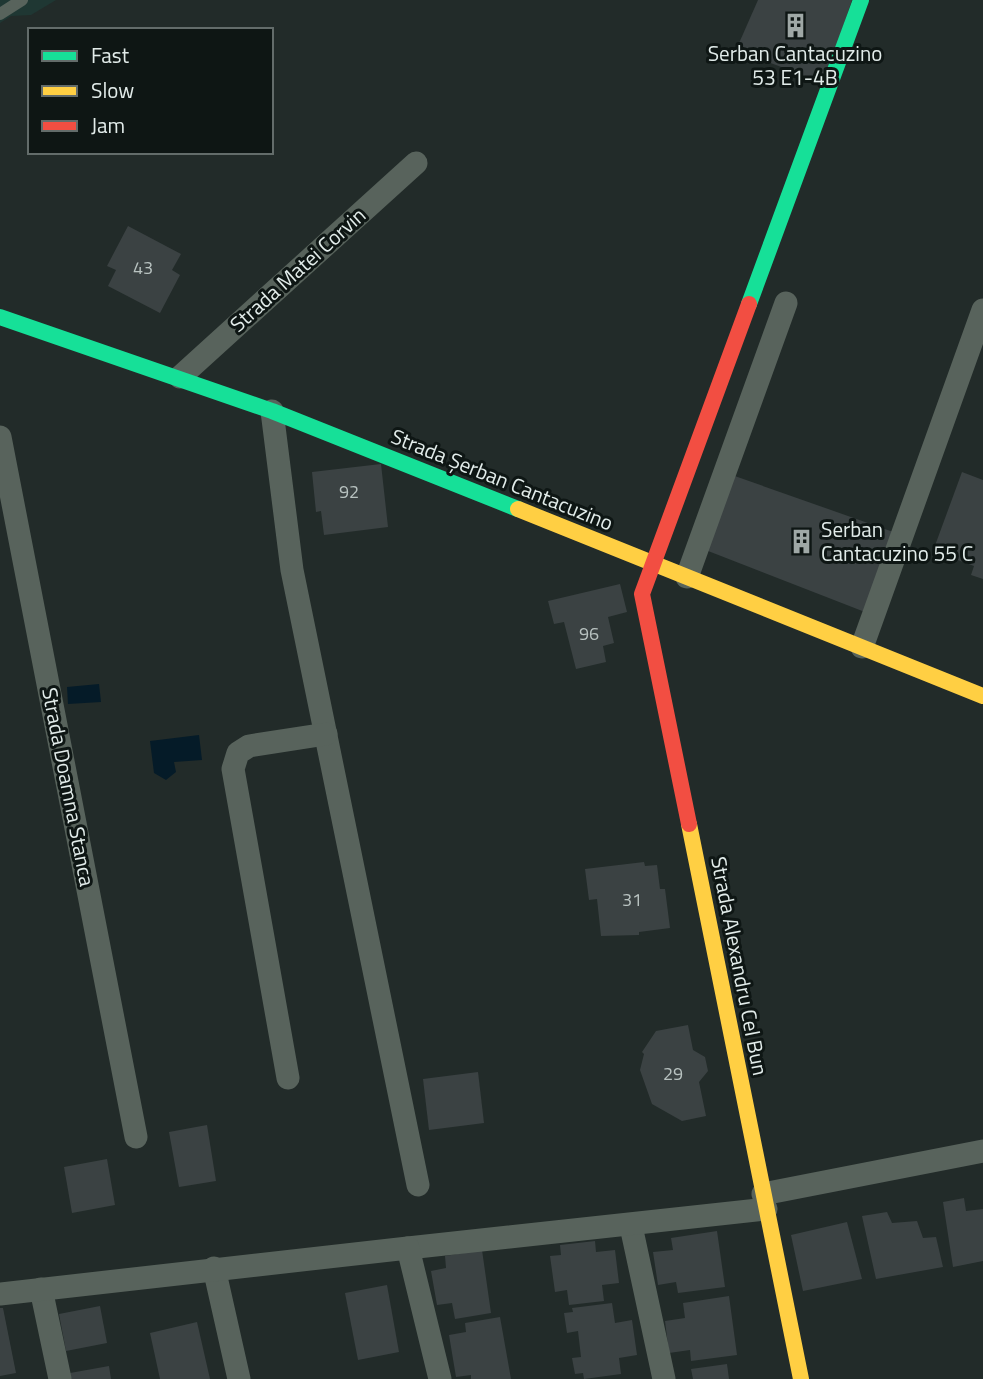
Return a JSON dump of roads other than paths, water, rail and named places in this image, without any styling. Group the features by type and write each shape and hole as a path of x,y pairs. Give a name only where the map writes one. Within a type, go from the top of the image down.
{"street":[{"name":"Strada Alexandru Cel Bun","path":"801,1379 642,594 861,0"},
{"name":"Strada Matei Corvin","path":"180,377 416,163"},
{"path":"687,577 786,303"},
{"path":"862,647 983,310"},
{"name":"Strada Șerban Cantacuzino","path":"0,317 272,411 983,696"},
{"path":"272,411 292,570 418,1185"},
{"name":"Strada Doamna Stanca","path":"0,437 136,1138"},
{"path":"288,1078 233,769 238,752 249,746 327,734"},
{"path":"0,1294 214,1268 631,1226 765,1202 983,1151"},
{"path":"631,1226 664,1379"},
{"path":"408,1248 440,1379"},
{"path":"214,1268 239,1379"},
{"path":"41,1289 60,1379"}],"lane":[{"path":"0,14 22,0"}],"water":[{"path":"99,684 101,702 68,704 67,687"},
{"path":"199,735 202,760 174,762 176,772 166,780 154,773 150,741"}],"place":[{"name":"Serban Cantacuzino 53 E1-4B","path":"795,25"},
{"name":"Serban Cantacuzino 55 C","path":"801,542"}]}
